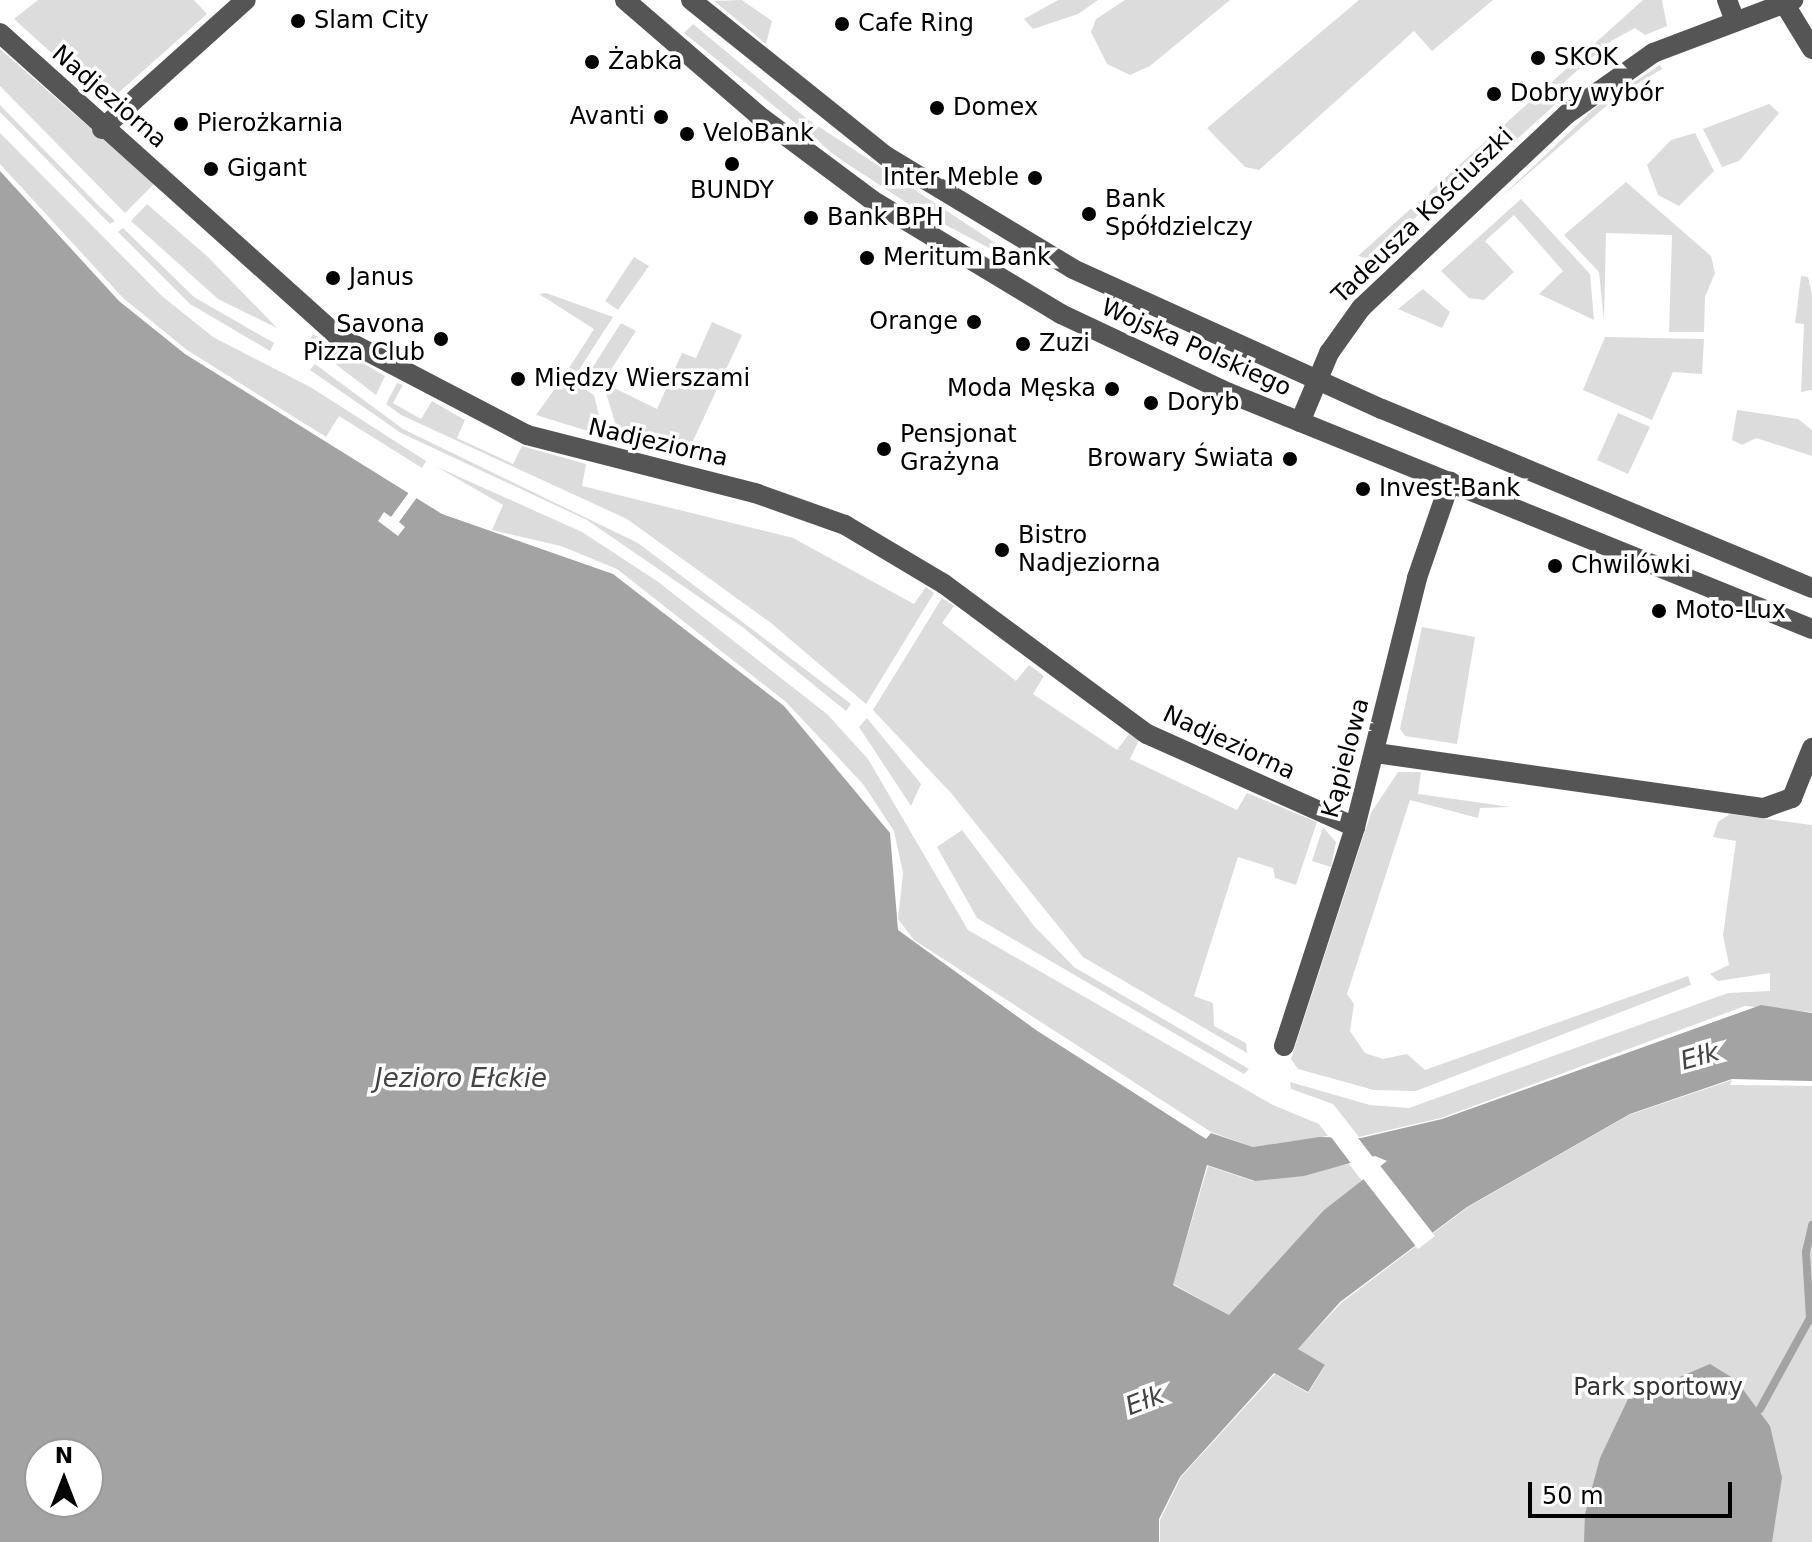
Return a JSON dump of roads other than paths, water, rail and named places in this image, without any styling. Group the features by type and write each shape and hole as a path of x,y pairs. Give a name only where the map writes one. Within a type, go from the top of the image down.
{"street":[{"path":"102,129 246,0"},
{"name":"Wojska Polskiego","path":"625,0 758,115 948,250 1104,337 1300,422 1812,629"},
{"name":"Wojska Polskiego","path":"691,0 837,120 982,218 1113,289 1316,379 1812,588"},
{"path":"1727,0 1735,21"},
{"path":"1789,2 1812,49"},
{"name":"Tadeusza Kościuszki","path":"1300,422 1316,379 1334,344 1379,289 1567,114 1642,59 1789,2"},
{"name":"Nadjeziorna","path":"0,33 102,129 336,335 527,435 755,493 845,525 944,584 1147,734 1355,827"},
{"name":"Kąpielowa","path":"1284,1046 1355,827 1376,753 1417,578 1450,482"},
{"path":"1376,753 1764,808 1792,798 1812,748"}],"water":[{"name":"Jezioro Ełckie","path":"0,171 119,301 185,354 442,514 613,574 784,706 890,833 898,930 1036,1030 1206,1139 1211,1133 1253,1147 1319,1137 1361,1138 1442,1119 1761,1005 1812,1013 1812,1081 1732,1079 1630,1114 1467,1207 1340,1302 1298,1349 1325,1365 1308,1392 1274,1373 1180,1477 1159,1519 1159,1542 0,1542","holes":["1375,1156 1387,1161 1324,1210 1229,1315 1173,1285 1207,1165 1255,1181 1304,1176"]},
{"path":"1710,1364 1736,1380 1770,1426 1782,1478 1772,1542 1584,1542 1585,1514 1600,1458 1628,1399"}],"waterway":[{"path":"1760,1409 1810,1318 1806,1252 1812,1225"}],"place":[{"name":"Slam City","path":"298,21"},
{"name":"Cafe Ring","path":"842,24"},
{"name":"SKOK","path":"1538,58"},
{"name":"Żabka","path":"592,62"},
{"name":"Dobry wybór","path":"1494,94"},
{"name":"Domex","path":"937,108"},
{"name":"Avanti","path":"661,117"},
{"name":"Pierożkarnia","path":"181,124"},
{"name":"VeloBank","path":"687,134"},
{"name":"BUNDY","path":"732,164"},
{"name":"Gigant","path":"211,169"},
{"name":"Inter Meble","path":"1035,178"},
{"name":"Bank Spółdzielczy","path":"1089,214"},
{"name":"Bank BPH","path":"811,218"},
{"name":"Meritum Bank","path":"867,258"},
{"name":"Janus","path":"333,278"},
{"name":"Orange","path":"974,322"},
{"name":"Savona Pizza Club","path":"441,339"},
{"name":"Zuzi","path":"1023,344"},
{"name":"Między Wierszami","path":"518,379"},
{"name":"Moda Męska","path":"1112,389"},
{"name":"Doryb","path":"1151,403"},
{"name":"Pensjonat Grażyna","path":"884,449"},
{"name":"Browary Świata","path":"1290,459"},
{"name":"Invest-Bank","path":"1363,489"},
{"name":"Bistro Nadjeziorna","path":"1002,550"},
{"name":"Chwilówki","path":"1555,566"},
{"name":"Moto-Lux","path":"1659,611"}],"water label":[{"name":"Ełk","path":"1700,1057"},
{"name":"Ełk","path":"1145,1401"}],"park label":[{"name":"Park sportowy","path":"1658,1388"}]}
